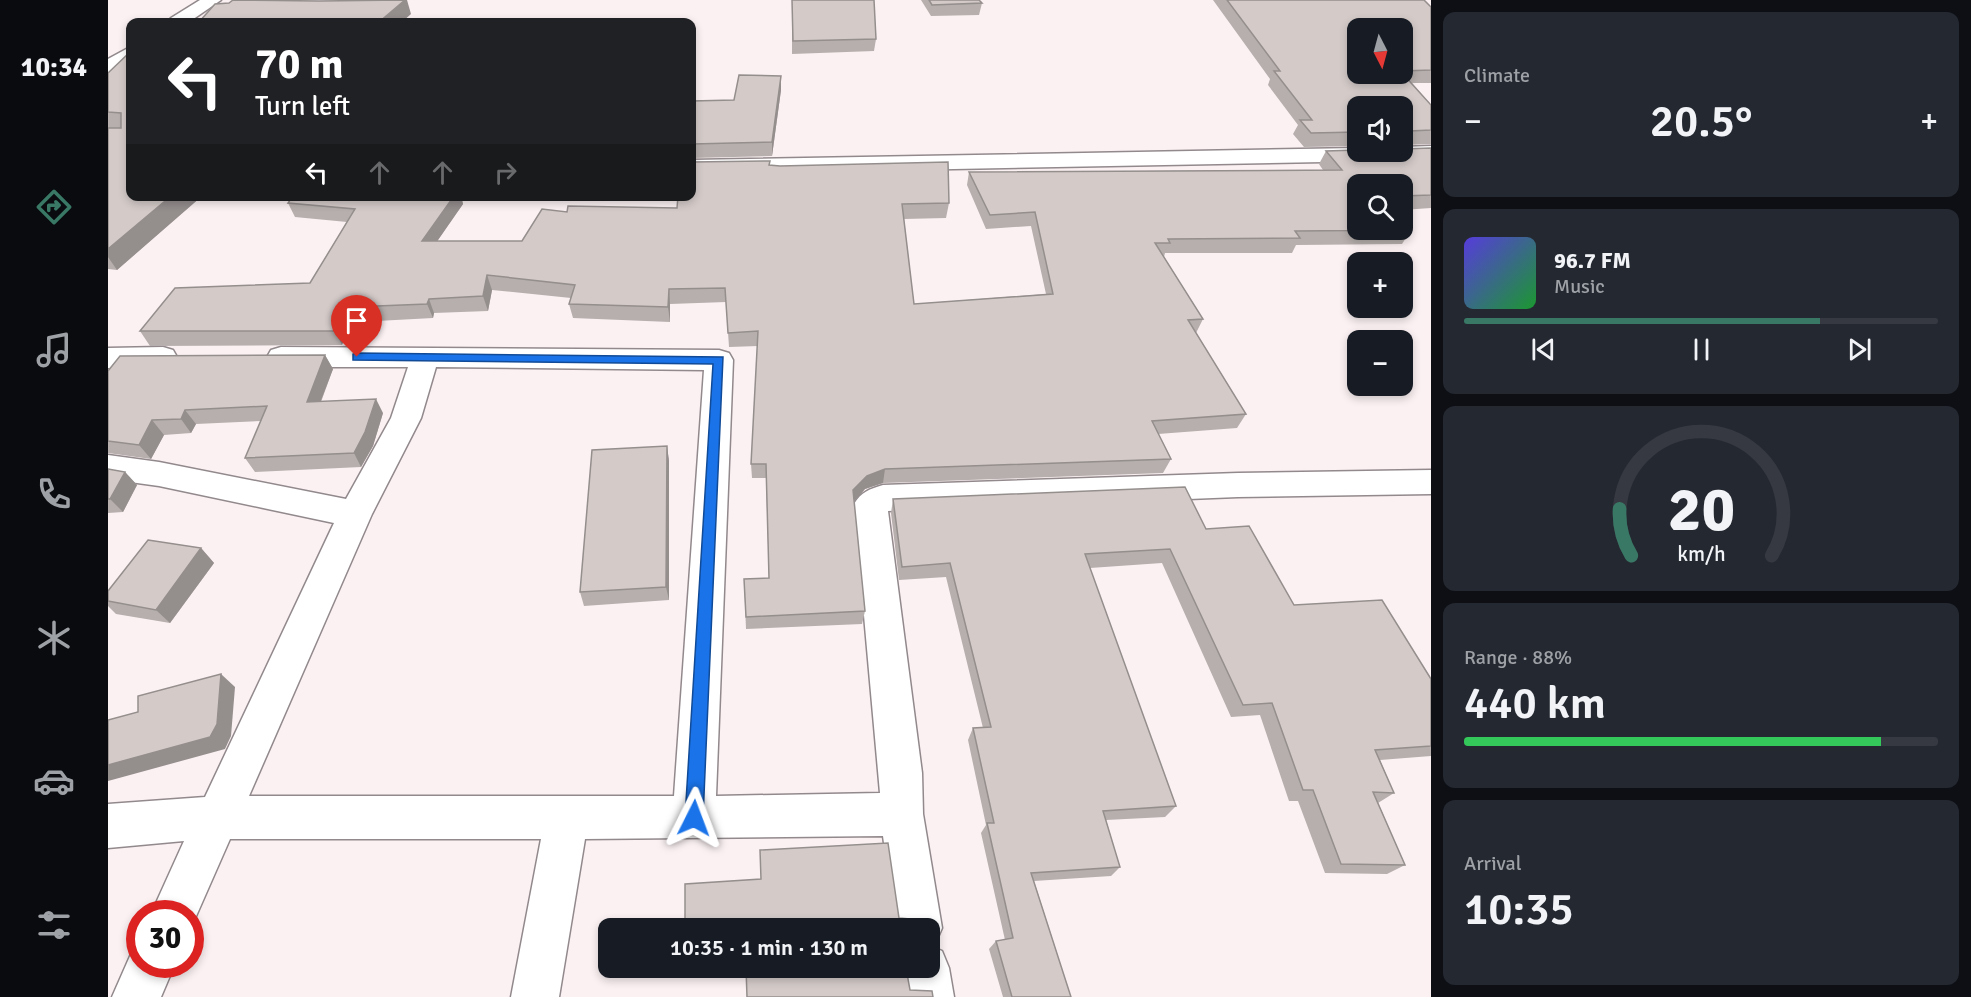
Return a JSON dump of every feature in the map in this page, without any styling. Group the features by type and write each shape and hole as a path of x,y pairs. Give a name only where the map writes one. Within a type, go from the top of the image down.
{"street":[{"path":"183,18 212,0"},
{"path":"108,68 126,56"},
{"path":"696,167 1431,153"},
{"path":"108,358 190,357"},
{"path":"249,357 719,360 694,818"},
{"path":"180,900 355,514 406,418 425,357"},
{"path":"108,466 159,474 355,514"},
{"path":"918,918 902,814 901,773 871,504 883,498 1238,484 1431,482"},
{"path":"108,826 218,817 694,818 902,814"},
{"path":"535,997 567,818"},
{"path":"136,997 145,978"},
{"path":"927,978 930,997"}],"building":[{"path":"233,0 405,0 384,18 203,18 215,4 229,3"},
{"path":"792,0 874,0 876,39 793,41"},
{"path":"929,0 979,0 982,3 932,5"},
{"path":"1227,0 1424,0 1431,7 1431,70 1413,71 1413,18 1347,18 1347,84 1412,84 1431,105 1431,130 1413,131 1413,96 1347,96 1347,132 1311,133 1300,120 1312,120 1274,71 1280,71"},
{"path":"126,56 126,201 165,201 108,249 108,128 121,128 121,113 108,112 108,73"},
{"path":"739,75 781,76 772,142 696,144 696,101 734,100"},
{"path":"1431,148 1431,195 1413,196 1413,174 1347,174 1347,231 1295,231 1300,238 1168,239 1170,243 1155,243 1203,319 1188,320 1246,414 1152,421 1171,459 885,469 867,476 853,490 865,611 746,617 744,579 769,578 766,464 751,464 758,331 728,333 725,288 669,289 668,307 569,304 575,285 487,275 483,296 429,299 427,304 352,307 343,323 338,322 335,331 140,331 175,288 310,283 355,209 288,203 289,201 450,201 422,241 522,241 542,209 567,212 568,206 677,208 678,201 696,201 696,162 770,161 769,165 780,166 948,162 949,203 902,204 914,304 1053,294 1035,212 990,215 969,172 1342,170 1326,151 1347,150 1347,162 1413,162 1413,149"},
{"path":"325,355 307,402 376,399 365,432 354,453 245,458 267,406 185,410 181,419 152,420 139,445 108,441 108,371 120,356"},
{"path":"667,446 666,587 580,592 592,450"},
{"path":"108,469 125,472 110,499 108,499"},
{"path":"1185,487 1206,529 1249,526 1294,605 1382,600 1431,679 1431,746 1375,750 1394,793 1373,792 1405,865 1341,864 1313,790 1303,790 1272,703 1243,705 1170,549 1085,554 1176,806 1103,811 1120,867 1031,873 1071,997 1012,997 996,941 1013,938 987,823 994,823 973,728 991,727 950,563 902,567 893,499"},
{"path":"148,540 201,548 156,610 108,601 108,591"},
{"path":"221,674 217,724 210,737 108,765 108,720 138,712 138,696"},
{"path":"888,843 899,918 685,918 685,884 761,879 760,850"},
{"path":"746,978 908,978 910,990 932,991 933,997 747,997"}],"route":[{"path":"357,357 719,360 694,818"}]}
